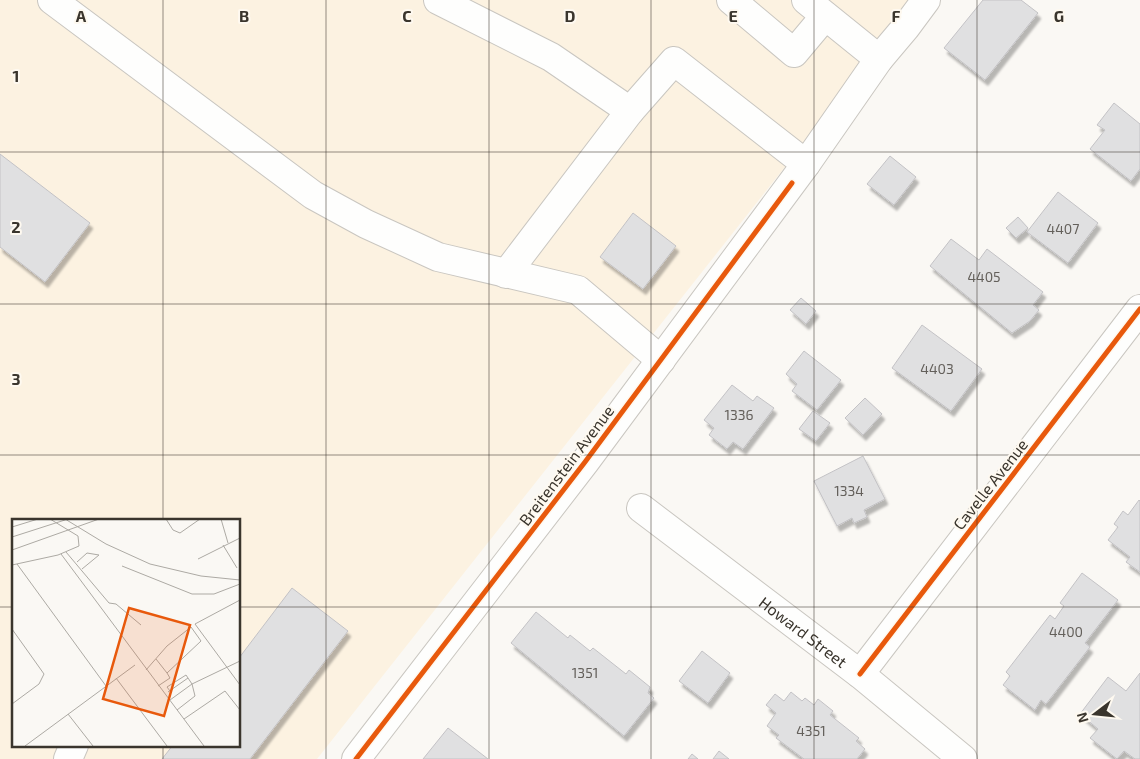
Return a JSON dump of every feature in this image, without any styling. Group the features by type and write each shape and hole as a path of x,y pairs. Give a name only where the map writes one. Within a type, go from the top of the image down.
{"street":[{"path":"52,0 313,195 366,224 438,257 578,290 661,360"},
{"path":"438,0 552,57 630,111"},
{"path":"731,0 794,53 815,8 878,59"},
{"name":"Breitenstein Avenue","path":"356,759 585,462 799,173 878,59 906,27 926,0"},
{"path":"506,274 630,111 674,61 799,173"},
{"name":"Cavelle Avenue","path":"860,674 1140,309"},
{"name":"Howard Street","path":"641,508 860,674 963,759"},
{"path":"68,759 74,746"}],"shaded area":[{"path":"0,0 917,0 317,759 0,759"}],"building":[{"path":"983,0 1021,0 1038,13 985,80 944,48"},
{"path":"1114,103 1140,124 1140,169 1131,181 1090,149 1105,130 1097,125"},
{"path":"0,154 90,223 45,282 0,247"},
{"path":"890,156 916,177 894,205 867,184"},
{"path":"1058,192 1098,223 1068,263 1027,232"},
{"path":"633,213 676,246 643,289 600,257"},
{"path":"1018,217 1028,228 1016,238 1006,228"},
{"path":"951,239 979,260 987,249 1043,292 1033,305 1039,310 1030,321 1012,333 930,266"},
{"path":"801,298 816,311 806,324 790,310"},
{"path":"922,325 982,369 951,411 892,368"},
{"path":"804,351 841,380 817,410 792,391 797,384 786,374"},
{"path":"732,385 753,401 757,396 774,408 743,449 733,442 727,449 709,435 714,428 704,420"},
{"path":"865,398 882,414 863,435 845,418"},
{"path":"813,411 830,423 816,441 799,429"},
{"path":"863,456 885,499 864,510 867,517 854,523 852,518 837,526 814,481"},
{"path":"1139,500 1140,572 1126,562 1130,557 1108,540 1118,527 1114,524 1123,511 1128,515"},
{"path":"1082,573 1118,600 1085,643 1090,647 1046,704 1041,700 1035,710 1003,685 1010,676 1006,672 1050,615 1055,619 1064,606 1060,603"},
{"path":"292,588 348,631 250,759 162,759 172,746 240,746 240,657"},
{"path":"536,612 568,638 570,635 590,651 593,648 626,674 629,670 650,687 648,693 654,698 624,736 511,643"},
{"path":"702,651 730,673 708,703 679,681"},
{"path":"1140,673 1140,759 1135,759 1124,751 1117,759 1090,738 1098,729 1080,714 1108,677 1126,691"},
{"path":"791,692 802,701 805,698 814,705 818,699 833,711 830,715 859,738 856,741 865,749 857,759 804,759 776,738 779,735 767,726 776,713 766,705 775,694 784,701"},
{"path":"448,728 488,759 423,759"},
{"path":"719,751 729,759 713,759"},
{"path":"692,754 698,759 688,759"}],"cycle path":[{"path":"356,759 585,462 792,183"},
{"path":"860,674 1140,309"}]}
